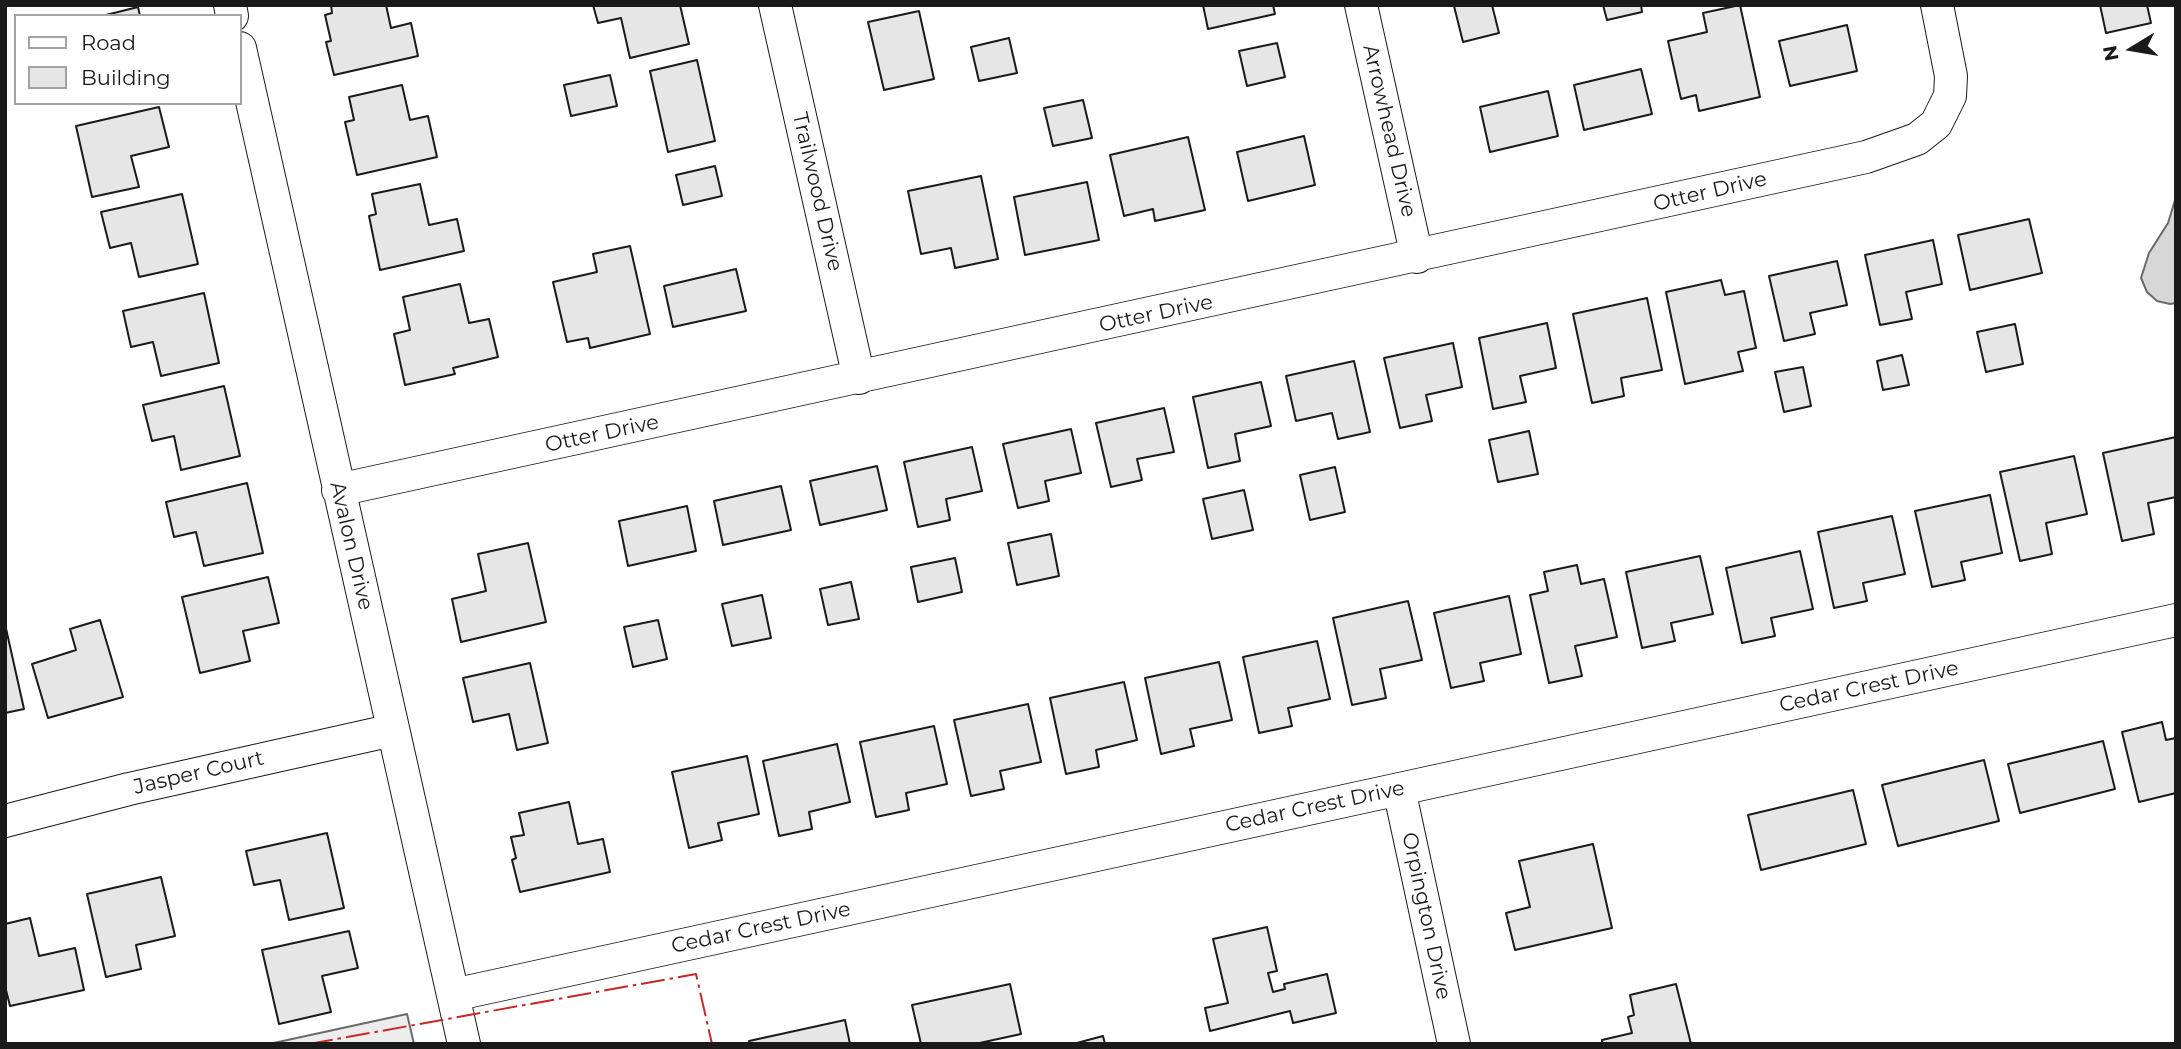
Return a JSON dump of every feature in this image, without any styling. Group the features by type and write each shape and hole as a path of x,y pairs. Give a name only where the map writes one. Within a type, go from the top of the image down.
{"street":[{"name":"Trailwood Drive","path":"775,5 859,378"},
{"name":"Arrowhead Drive","path":"1361,5 1417,257"},
{"name":"Otter Drive","path":"338,490 1866,157 1917,139 1936,124 1950,96 1951,76 1937,5"},
{"name":"Avalon Drive","path":"242,57 464,1044"},
{"name":"Cedar Crest Drive","path":"453,995 2176,620"},
{"name":"Jasper Court","path":"5,821 129,789 393,730"},
{"name":"Orpington Drive","path":"1399,789 1454,1044"}],"shaded area":[{"path":"2176,197 2176,303 2170,304 2157,301 2147,292 2141,278 2149,253 2168,223"},
{"path":"407,1014 414,1044 269,1044"}],"building":[{"path":"331,5 386,5 391,28 411,23 418,56 334,75 326,42 331,41 325,15 332,13"},
{"path":"593,5 680,5 689,44 630,58 621,18 598,23"},
{"path":"1203,5 1273,5 1275,14 1208,29"},
{"path":"1492,5 1499,33 1463,42 1454,6"},
{"path":"1603,5 1641,5 1642,12 1607,20"},
{"path":"1740,5 1760,97 1699,111 1696,95 1681,99 1668,41 1707,32 1703,13"},
{"path":"2100,5 2147,5 2151,23 2106,33"},
{"path":"138,7 140,14 110,14"},
{"path":"919,11 934,79 884,90 868,22"},
{"path":"1847,25 1857,71 1790,86 1779,41"},
{"path":"1009,38 1017,73 979,81 971,47"},
{"path":"1277,43 1285,77 1247,86 1239,51"},
{"path":"697,60 715,141 668,152 650,71"},
{"path":"1641,69 1652,114 1584,130 1574,85"},
{"path":"610,75 617,106 571,116 564,85"},
{"path":"402,85 410,120 428,116 437,157 357,175 345,122 354,120 349,97"},
{"path":"1548,91 1558,136 1490,152 1480,107"},
{"path":"1083,100 1092,138 1053,146 1044,108"},
{"path":"159,107 169,147 131,156 139,187 92,197 76,126"},
{"path":"1304,136 1315,185 1248,201 1237,152"},
{"path":"1188,137 1205,210 1155,221 1153,209 1124,216 1110,155"},
{"path":"715,166 722,196 683,205 676,175"},
{"path":"981,176 998,259 955,268 951,248 921,254 908,191"},
{"path":"1087,182 1099,240 1025,255 1014,197"},
{"path":"420,184 429,225 457,219 464,251 380,270 369,216 376,214 372,194"},
{"path":"182,194 198,264 139,277 131,243 110,248 101,212"},
{"path":"2029,219 2042,273 1970,290 1958,235"},
{"path":"1933,240 1942,284 1906,292 1912,319 1880,325 1865,255"},
{"path":"630,246 650,334 590,348 588,338 567,342 553,282 597,272 593,254"},
{"path":"1837,261 1847,305 1810,313 1815,334 1784,341 1769,276"},
{"path":"736,269 746,311 673,327 664,286"},
{"path":"1721,280 1725,295 1744,291 1756,348 1738,352 1743,371 1685,384 1666,292"},
{"path":"460,284 469,323 489,319 498,357 453,368 455,374 405,385 394,334 410,330 403,297"},
{"path":"204,293 219,363 161,376 153,342 131,347 123,311"},
{"path":"1647,298 1662,370 1621,378 1624,396 1592,403 1573,314"},
{"path":"1547,323 1556,368 1520,376 1526,402 1493,409 1479,338"},
{"path":"2015,324 2023,364 1986,372 1977,332"},
{"path":"1453,343 1462,387 1426,395 1432,421 1400,428 1384,358"},
{"path":"1902,355 1909,385 1883,390 1877,361"},
{"path":"1354,361 1370,432 1338,439 1332,413 1296,421 1286,376"},
{"path":"1803,367 1811,406 1784,412 1775,372"},
{"path":"1261,382 1271,426 1235,434 1240,461 1208,468 1193,397"},
{"path":"224,386 240,456 181,470 174,436 152,441 143,405"},
{"path":"1164,408 1174,452 1137,459 1142,480 1111,487 1096,423"},
{"path":"1071,429 1081,473 1045,481 1049,501 1018,508 1003,444"},
{"path":"1529,431 1538,474 1498,482 1489,440"},
{"path":"2176,437 2176,497 2148,503 2154,534 2122,541 2103,453"},
{"path":"972,447 982,491 946,499 950,520 918,527 904,462"},
{"path":"2074,456 2087,514 2046,523 2052,554 2020,561 2000,472"},
{"path":"877,466 887,510 820,525 810,481"},
{"path":"1335,467 1345,512 1310,520 1300,475"},
{"path":"247,483 263,553 204,566 196,532 174,537 166,502"},
{"path":"781,486 791,530 723,545 714,501"},
{"path":"1244,490 1253,530 1212,539 1203,499"},
{"path":"1990,495 2002,553 1961,562 1965,580 1932,587 1915,511"},
{"path":"687,506 696,551 628,566 619,521"},
{"path":"1892,516 1905,574 1863,583 1867,601 1834,608 1818,532"},
{"path":"1051,534 1059,576 1017,585 1008,543"},
{"path":"528,543 546,622 461,642 452,599 486,591 478,554"},
{"path":"1800,551 1813,609 1771,618 1775,636 1742,643 1726,568"},
{"path":"1700,556 1713,614 1671,623 1675,641 1642,648 1626,572"},
{"path":"955,558 962,592 918,602 911,567"},
{"path":"1577,565 1581,584 1604,579 1617,637 1575,646 1582,676 1549,683 1530,595 1548,591 1544,572"},
{"path":"268,577 279,623 243,631 250,661 200,673 182,597"},
{"path":"851,582 859,619 828,625 820,589"},
{"path":"762,595 771,638 732,646 722,604"},
{"path":"1509,596 1521,654 1480,663 1484,681 1451,688 1434,613"},
{"path":"1408,601 1422,660 1380,669 1386,698 1352,705 1333,618"},
{"path":"100,620 123,697 48,718 32,664 76,650 70,629"},
{"path":"658,620 667,659 633,667 624,627"},
{"path":"5,624 24,709 5,713"},
{"path":"1317,641 1330,699 1288,708 1292,726 1259,733 1243,657"},
{"path":"1219,662 1232,720 1190,729 1194,746 1161,754 1145,678"},
{"path":"530,663 548,743 517,750 509,714 473,722 463,678"},
{"path":"1124,682 1137,740 1096,750 1099,767 1066,774 1050,698"},
{"path":"1028,704 1041,762 1000,771 1004,789 971,796 954,720"},
{"path":"2162,722 2166,740 2176,738 2176,793 2139,802 2122,732"},
{"path":"934,726 947,784 906,793 909,810 876,817 860,742"},
{"path":"2103,741 2115,789 2020,813 2008,764"},
{"path":"837,744 850,802 809,812 812,829 779,836 763,761"},
{"path":"747,756 759,814 718,823 722,840 689,848 672,772"},
{"path":"1984,760 1999,821 1898,846 1882,785"},
{"path":"1853,790 1866,844 1761,870 1748,815"},
{"path":"569,802 578,844 603,839 610,872 520,892 512,860 516,858 511,837 524,835 519,813"},
{"path":"327,833 344,908 289,920 280,880 254,885 246,851"},
{"path":"1593,844 1612,928 1515,950 1506,913 1530,907 1519,861"},
{"path":"161,877 175,936 136,945 141,969 106,977 87,894"},
{"path":"30,918 39,956 75,948 84,990 10,1006 5,986 5,924"},
{"path":"1267,927 1277,971 1268,973 1273,992 1285,989 1284,984 1327,974 1336,1013 1293,1023 1290,1011 1210,1031 1205,1008 1228,1003 1213,939"},
{"path":"349,931 358,968 322,976 331,1012 279,1024 262,950"},
{"path":"1010,984 1021,1034 975,1044 921,1044 912,1005"},
{"path":"1676,984 1691,1044 1602,1044 1602,1040 1632,1033 1628,1017 1634,1015 1630,995"},
{"path":"845,1020 850,1044 750,1044 749,1041"},
{"path":"1103,1036 1105,1044 1073,1044"}],"power":[{"path":"309,1044 696,974 712,1044"}]}
